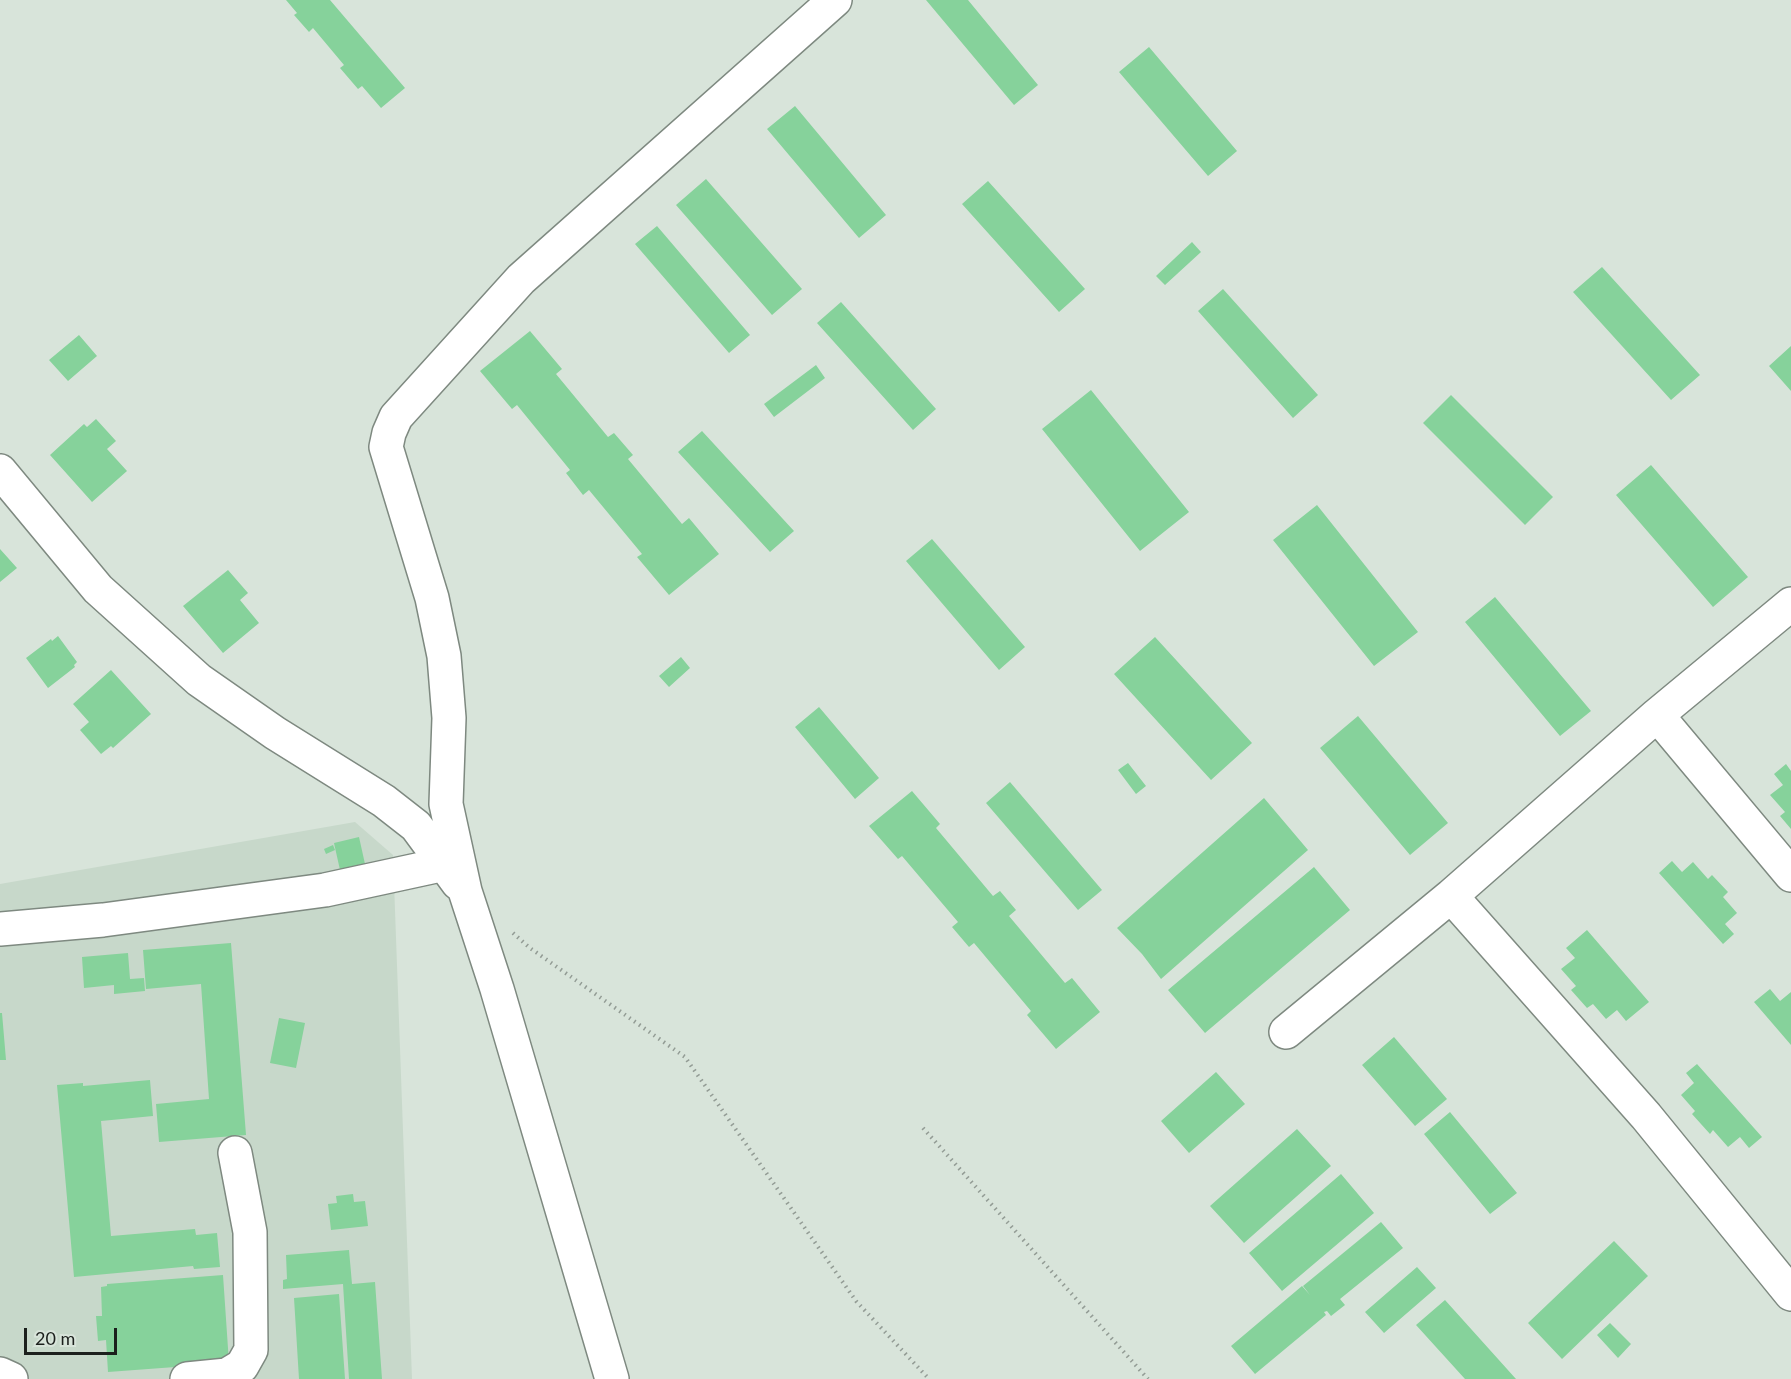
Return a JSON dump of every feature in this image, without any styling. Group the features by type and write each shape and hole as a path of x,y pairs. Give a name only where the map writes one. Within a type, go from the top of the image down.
{"lane":[{"path":"612,1379 500,1000 465,891 446,804 449,718 444,656 432,598 386,447 396,417 521,279 835,0"},
{"path":"0,471 98,589 199,680 275,734 384,801 416,826 465,891"},
{"path":"1286,1032 1451,896 1657,715 1791,604"},
{"path":"1657,715 1791,875"},
{"path":"0,930 103,920 314,891 446,864"},
{"path":"1451,896 1646,1116 1791,1294"},
{"path":"187,1379 226,1375 242,1366 251,1350 250,1232 236,1154"},
{"path":"0,1374 11,1379"}],"path":[{"path":"505,927 530,948 685,1057 856,1301 929,1379"},
{"path":"923,1128 1148,1379"}],"shaded area":[{"path":"355,822 393,855 412,1379 0,1379 0,884"}],"building":[{"path":"286,0 330,0 405,88 381,108 362,86 358,89 340,68 344,65 313,28 309,32 294,15 297,13"},
{"path":"926,0 968,0 1038,85 1014,105"},
{"path":"1149,47 1237,151 1208,176 1119,72"},
{"path":"795,106 886,215 859,238 767,129"},
{"path":"706,179 802,289 772,315 676,205"},
{"path":"988,181 1085,289 1059,312 962,204"},
{"path":"657,226 750,335 729,353 635,244"},
{"path":"1192,242 1201,252 1165,285 1156,276"},
{"path":"1602,267 1700,375 1671,400 1573,292"},
{"path":"1223,289 1318,395 1293,418 1198,311"},
{"path":"841,302 936,409 913,430 817,323"},
{"path":"530,331 562,369 556,374 608,437 614,433 633,455 628,459 682,524 689,518 719,554 669,595 637,557 642,554 589,490 583,495 566,473 570,470 517,405 512,409 480,371"},
{"path":"79,335 97,356 68,381 49,360"},
{"path":"1791,346 1791,391 1769,366"},
{"path":"816,365 825,378 774,417 764,404"},
{"path":"1091,390 1189,512 1140,551 1042,429"},
{"path":"1451,395 1553,497 1525,525 1423,423"},
{"path":"96,419 116,441 107,449 127,471 92,502 50,455 84,424 87,427"},
{"path":"702,431 794,531 770,552 678,452"},
{"path":"1651,465 1748,577 1713,607 1616,495"},
{"path":"1317,505 1418,632 1374,666 1273,540"},
{"path":"932,539 1025,647 999,670 906,561"},
{"path":"0,549 17,568 0,582"},
{"path":"228,570 248,593 240,600 259,623 223,653 183,606"},
{"path":"1495,597 1591,711 1560,736 1465,622"},
{"path":"58,636 77,662 75,667 48,688 26,658"},
{"path":"1155,637 1252,743 1211,780 1114,674"},
{"path":"681,657 690,668 669,687 659,676"},
{"path":"111,670 151,714 113,748 111,746 101,754 80,730 89,722 73,704"},
{"path":"819,707 879,778 855,799 795,727"},
{"path":"1358,716 1448,823 1410,855 1320,748"},
{"path":"1128,763 1146,786 1136,794 1118,770"},
{"path":"1786,764 1791,771 1791,829 1780,816 1785,812 1770,795 1783,785 1774,774"},
{"path":"1010,782 1102,890 1078,910 986,803"},
{"path":"912,791 940,824 936,828 993,896 1000,891 1016,910 1009,916 1065,983 1072,978 1100,1012 1056,1049 1027,1015 1031,1011 974,943 969,947 952,927 958,922 902,856 898,859 869,826"},
{"path":"1264,798 1308,850 1161,979 1142,954 1117,928"},
{"path":"359,837 365,864 340,870 334,843"},
{"path":"333,845 335,850 326,854 324,849"},
{"path":"1672,861 1682,872 1693,862 1708,879 1712,875 1728,892 1723,897 1737,913 1725,924 1734,934 1723,944 1659,873"},
{"path":"1314,867 1350,910 1205,1033 1168,990"},
{"path":"1587,930 1649,1002 1626,1021 1617,1010 1606,1019 1593,1004 1587,1008 1571,990 1576,986 1561,969 1575,958 1566,948"},
{"path":"231,943 246,1135 159,1142 156,1104 209,1099 201,984 146,989 143,950"},
{"path":"128,953 130,979 144,978 145,991 114,994 114,985 84,988 82,957"},
{"path":"1770,989 1780,1001 1791,992 1791,1045 1754,1002"},
{"path":"0,1013 2,1013 6,1060 0,1060"},
{"path":"279,1018 305,1023 296,1068 270,1063"},
{"path":"1394,1037 1447,1099 1415,1126 1362,1065"},
{"path":"1697,1064 1762,1137 1749,1148 1740,1137 1728,1147 1713,1130 1710,1134 1692,1114 1695,1111 1681,1095 1694,1083 1686,1073"},
{"path":"1216,1072 1245,1104 1189,1153 1161,1121"},
{"path":"150,1080 153,1116 101,1121 111,1236 195,1229 196,1235 217,1233 220,1267 194,1269 193,1266 74,1277 57,1085 83,1083 83,1086"},
{"path":"1450,1112 1517,1193 1490,1214 1424,1134"},
{"path":"1297,1129 1331,1166 1244,1243 1210,1206"},
{"path":"1341,1174 1374,1213 1282,1291 1249,1253"},
{"path":"353,1194 354,1202 365,1201 368,1226 331,1230 328,1204 337,1203 336,1196"},
{"path":"1381,1222 1403,1248 1340,1299 1345,1305 1331,1316 1327,1311 1324,1312 1326,1315 1255,1374 1231,1346 1302,1286 1310,1295 1303,1286"},
{"path":"1614,1241 1648,1276 1562,1359 1528,1323"},
{"path":"349,1250 352,1284 375,1282 382,1379 349,1379 343,1284 283,1289 283,1280 287,1279 286,1255"},
{"path":"1417,1267 1436,1288 1384,1333 1365,1312"},
{"path":"223,1275 229,1363 108,1372 106,1340 98,1341 96,1316 102,1316 101,1287 107,1284"},
{"path":"339,1294 345,1379 299,1379 294,1298"},
{"path":"1445,1300 1516,1379 1465,1379 1416,1325"},
{"path":"1610,1323 1631,1344 1618,1358 1597,1335"}]}
